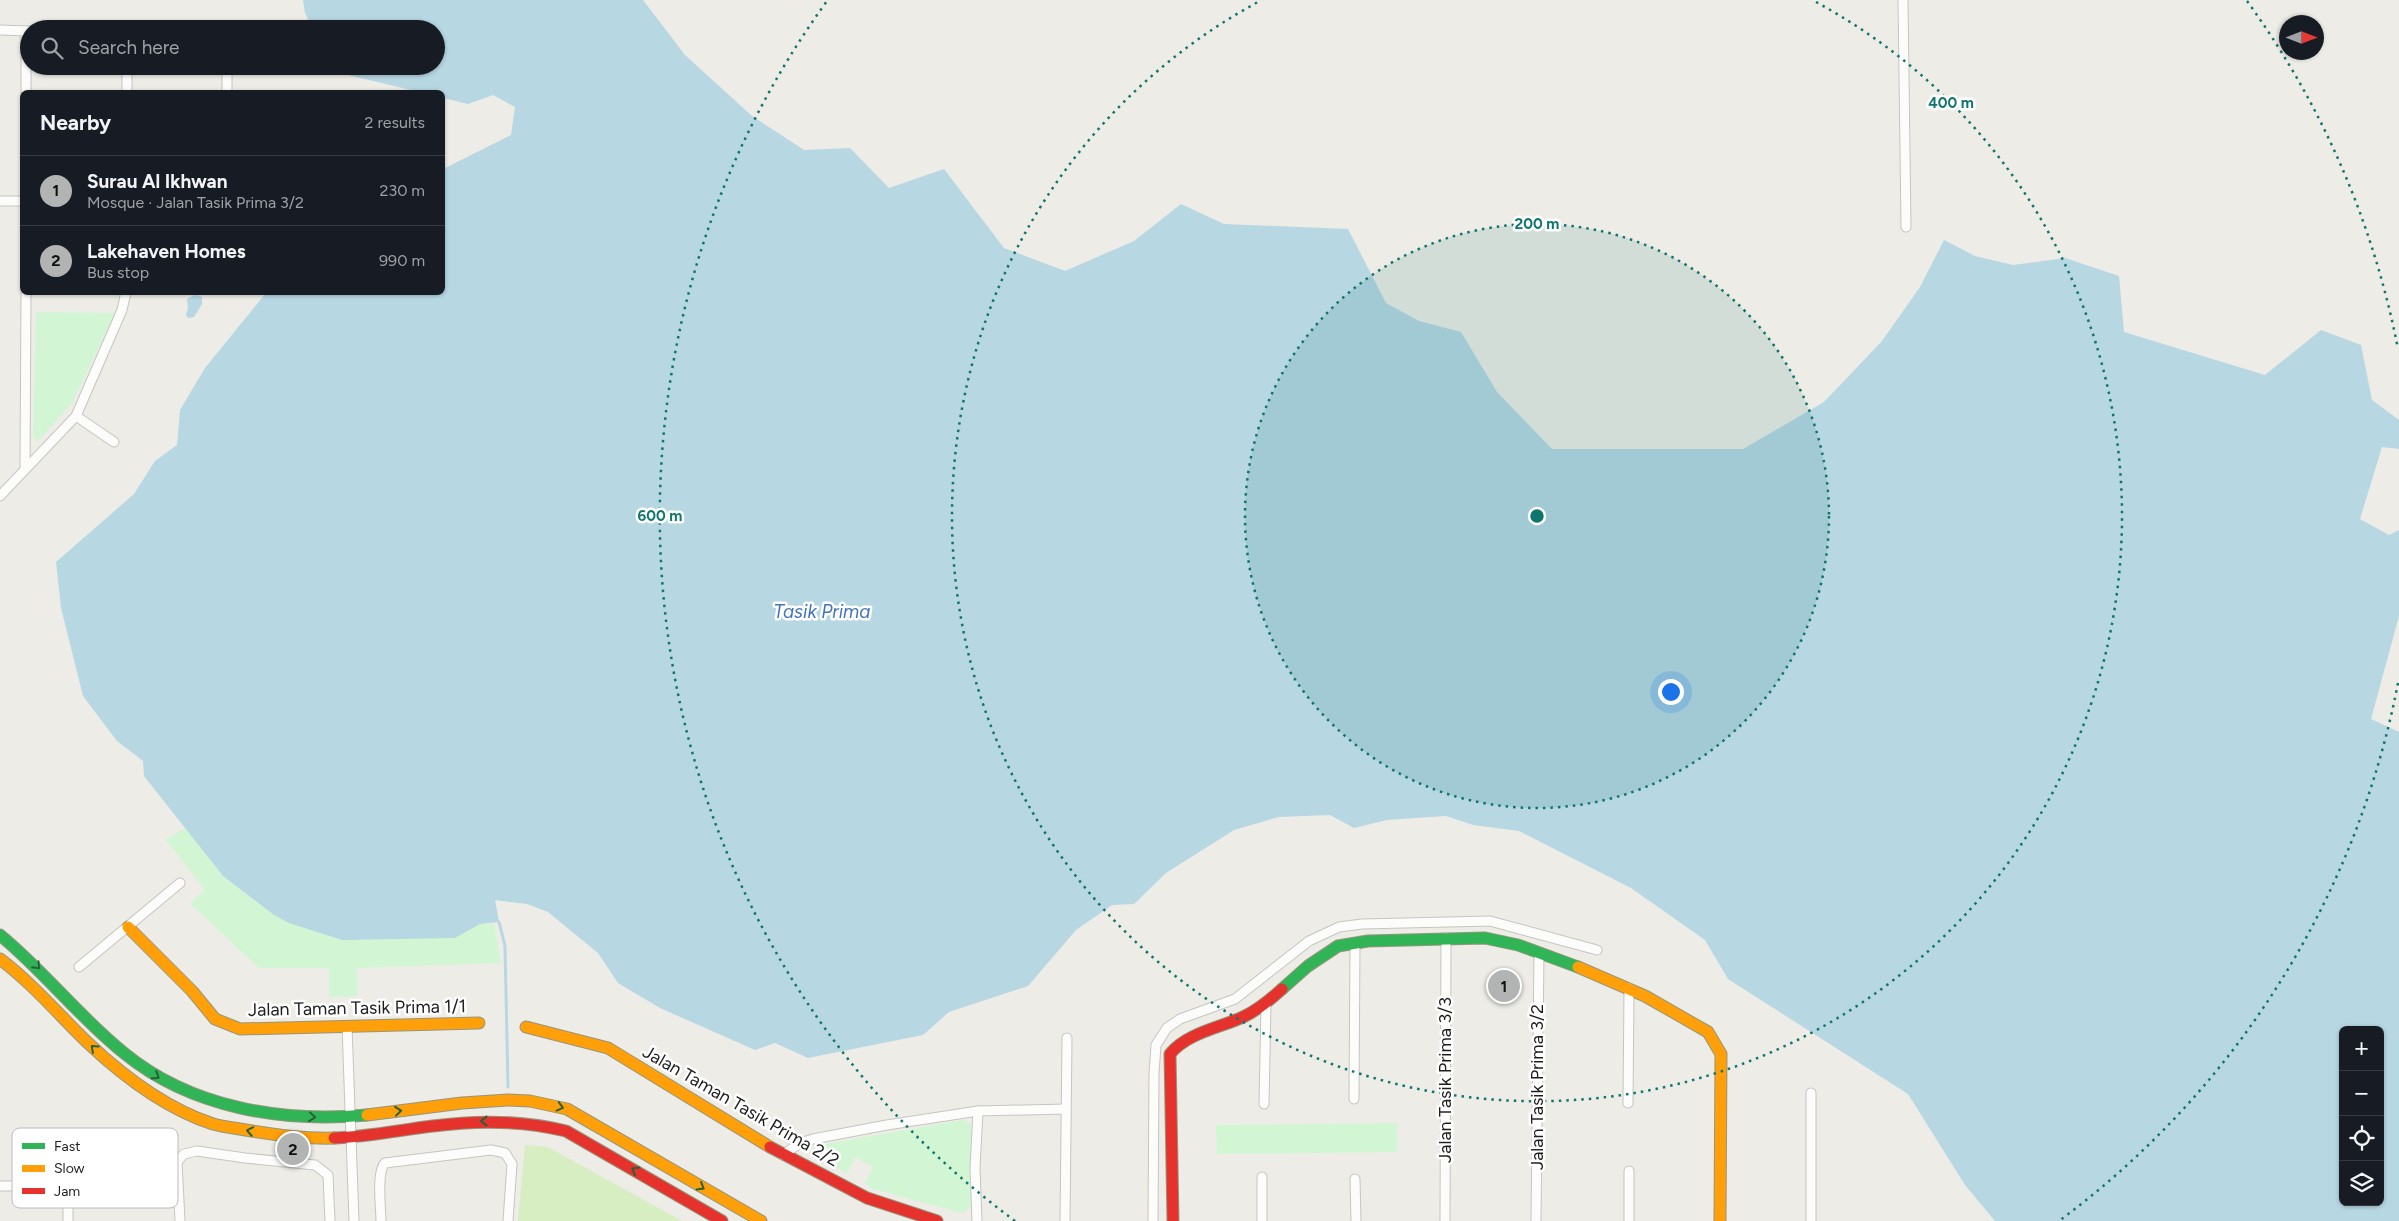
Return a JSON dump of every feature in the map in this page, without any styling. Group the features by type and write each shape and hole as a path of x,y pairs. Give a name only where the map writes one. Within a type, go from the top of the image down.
{"street":[{"path":"1903,0 1906,227"},
{"path":"0,30 20,31"},
{"path":"26,75 26,90"},
{"path":"127,75 127,90"},
{"path":"227,75 227,90"},
{"path":"0,201 20,201"},
{"path":"26,295 26,469"},
{"path":"0,496 76,416 122,310 125,295"},
{"path":"76,416 114,442"},
{"path":"80,967 180,883"},
{"path":"1153,1221 1154,1073 1156,1045 1167,1028 1180,1019 1235,999 1309,941 1339,927 1362,924 1490,921 1597,950"},
{"name":"Jalan Taman Tasik Prima 1/1","path":"128,927 192,991 215,1019 240,1029 479,1023"},
{"path":"0,935 26,954 100,1032 126,1056 170,1085 210,1101 267,1112 323,1118 508,1100 540,1102 567,1109 761,1221"},
{"path":"1173,1221 1170,1054 1179,1043 1246,1016 1266,1003 1308,966 1338,946 1355,943 1446,938 1485,938 1539,952 1629,988 1708,1032 1720,1054 1720,1221"},
{"name":"Jalan Tasik Prima 3/3","path":"1445,1221 1446,938"},
{"path":"1354,1099 1355,943"},
{"name":"Jalan Tasik Prima 3/2","path":"1536,1221 1539,952"},
{"path":"0,959 13,968 61,1014 89,1045 125,1076 165,1100 211,1123 275,1135 320,1138 351,1137 465,1121 546,1124 566,1131 722,1221"},
{"path":"1628,1103 1629,988"},
{"path":"1264,1104 1266,1003"},
{"path":"347,1026 354,1221"},
{"name":"Jalan Taman Tasik Prima 2/2","path":"526,1027 608,1048 783,1155 867,1198 937,1221"},
{"path":"1065,1221 1067,1038"},
{"path":"1811,1093 1811,1221"},
{"path":"783,1155 800,1143 813,1139 978,1111 1066,1109"},
{"path":"977,1221 975,1168 978,1111"},
{"path":"381,1221 380,1176 382,1166 385,1163 492,1150 505,1152 512,1164 508,1221"},
{"path":"178,1161 184,1154 196,1151 315,1165 328,1175 330,1221"},
{"path":"1628,1170 1629,1221"},
{"path":"1262,1177 1262,1221"},
{"path":"1355,1178 1356,1221"},
{"path":"178,1182 180,1221"},
{"path":"68,1208 68,1221"}],"green space":[{"path":"36,312 115,313 72,403 37,442 33,436"},
{"path":"185,828 223,876 274,915 289,923 455,938 480,924 494,924 501,963 357,968 357,996 329,997 329,968 259,968 190,903 205,890 166,840"},
{"path":"963,1120 971,1124 972,1206 962,1213 873,1189 865,1183 873,1167 855,1157 847,1173 810,1154 814,1146"},
{"path":"1397,1123 1397,1152 1217,1154 1216,1125"},
{"path":"525,1145 548,1147 682,1221 518,1221"}],"water":[{"name":"Tasik Prima","path":"303,0 643,0 685,55 752,116 804,150 850,148 889,188 944,169 1004,248 1065,271 1134,241 1181,204 1224,224 1348,229 1386,303 1419,321 1461,332 1497,392 1552,449 1743,449 1824,402 1882,341 1920,287 1944,240 1975,256 2013,265 2065,258 2119,276 2124,332 2265,375 2321,330 2361,345 2372,400 2399,420 2399,449 2382,447 2360,519 2389,535 2399,530 2399,616 2371,719 2399,732 2399,1221 1995,1221 1965,1185 1908,1094 1728,979 1705,940 1631,888 1519,831 1473,825 1446,816 1387,820 1354,828 1330,815 1279,817 1234,830 1166,873 1134,904 1112,905 1076,930 1028,986 949,1012 923,1035 808,1058 775,1043 755,1050 660,1008 618,983 598,953 548,912 527,904 495,900 499,922 480,924 455,938 342,940 289,923 274,915 223,876 144,776 143,761 117,741 83,696 61,608 56,562 134,494 155,461 177,445 180,410 205,368 264,295 445,295 445,168 511,135 515,107 493,95 468,104 445,98 445,90 411,90 348,75 445,75 445,20 308,20 305,13"},
{"path":"195,295 202,297 202,304 194,317 188,318 186,315 188,308 187,299"}],"waterway":[{"path":"499,922 505,946 508,1087"}],"traffic: fast":[{"path":"0,935 124,1053 150,1072 178,1087 208,1099 239,1108 271,1113 335,1117 367,1115"},
{"path":"1282,989 1308,966 1338,946 1368,941 1485,938 1518,945 1578,967"}],"traffic: slow":[{"path":"128,927 192,991 215,1019 240,1029 479,1023"},
{"path":"0,959 24,979 88,1043 116,1067 146,1090 179,1110 196,1118 225,1127 268,1134 334,1138"},
{"path":"1578,967 1645,996 1708,1032 1721,1054 1720,1221"},
{"path":"526,1027 608,1048 770,1147"},
{"path":"367,1115 462,1103 508,1100 530,1101 567,1109 761,1221"}],"traffic: jam":[{"path":"1173,1221 1170,1054 1194,1036 1234,1021 1254,1011 1282,989"},
{"path":"334,1138 466,1123 500,1122 549,1127 566,1131 722,1221"},
{"path":"770,1147 867,1198 937,1221"}],"place":[{"name":"Surau Al Ikhwan","path":"1504,986"},
{"name":"Lakehaven Homes","path":"293,1149"}]}
